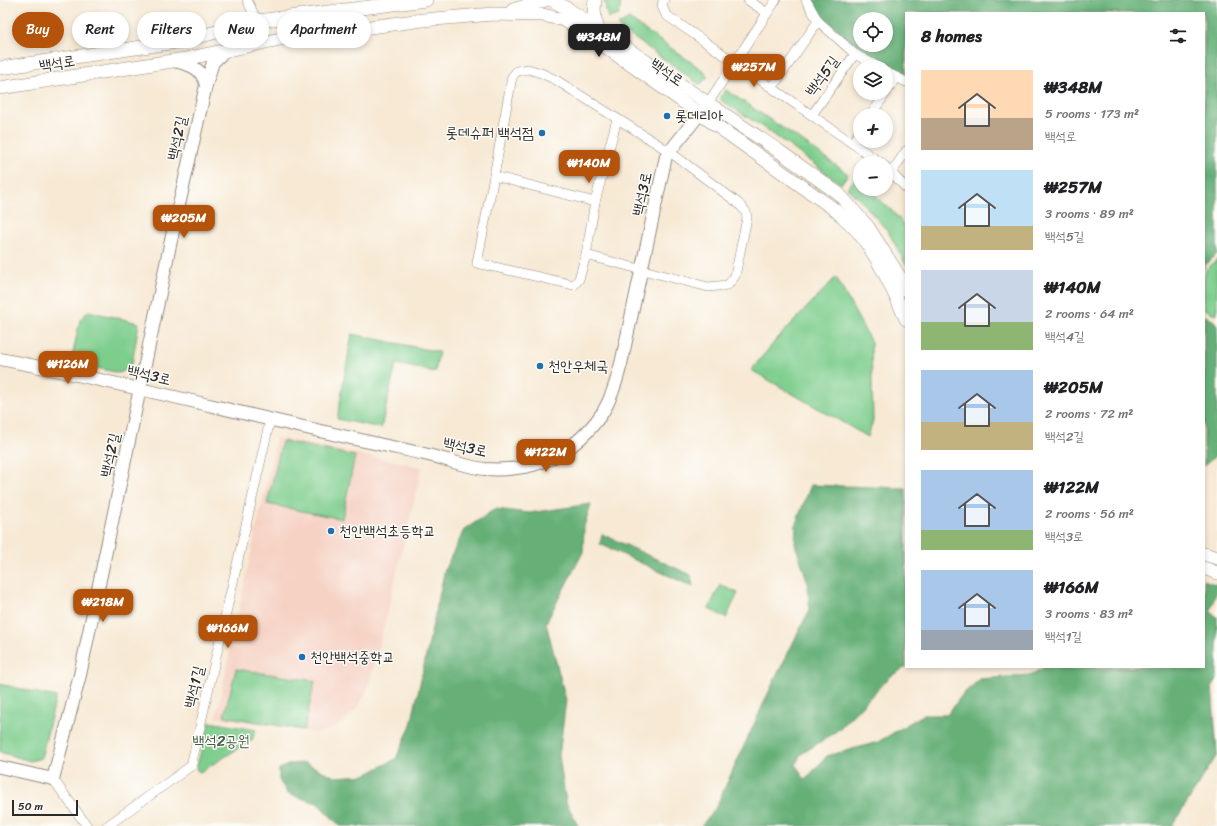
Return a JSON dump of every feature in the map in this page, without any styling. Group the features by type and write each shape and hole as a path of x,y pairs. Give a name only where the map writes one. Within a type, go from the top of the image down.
{"main road":[{"name":"백석로","path":"269,20 426,0"},
{"path":"595,0 593,8 594,18 598,30"},
{"name":"백석로","path":"544,1 598,30 779,151 839,194 868,227 905,288"},
{"path":"493,14 544,1 552,13 564,20"},
{"name":"백석로","path":"0,88 171,61 280,39 423,20 493,14 543,15 564,20 586,33 834,208 862,237 881,265 905,317"},
{"name":"백석로","path":"0,68 182,41 214,33"},
{"path":"1205,554 1217,558"},
{"path":"1205,568 1217,573"}],"street":[{"path":"247,0 252,12"},
{"name":"백석5길","path":"664,0 662,2 662,7 666,15 871,156"},
{"path":"748,0 767,13"},
{"name":"백석3로","path":"0,359 140,388 270,420 424,454 484,469 519,467 533,464 559,453 588,431 603,411 614,387 622,364 666,156 708,103 776,0"},
{"path":"806,0 818,21 856,54 866,60"},
{"path":"772,88 818,21"},
{"name":"백석2길","path":"53,779 80,675 170,245 206,85 213,62 226,50"},
{"name":"백석5길","path":"812,115 856,54"},
{"path":"171,61 187,63 196,68 204,78 206,85"},
{"path":"586,255 708,286 728,285 735,276 747,218 746,212 738,203 670,152 556,80 528,69 517,71 512,77 477,263 574,285 579,279 586,255 595,202 617,119"},
{"path":"893,76 905,82"},
{"path":"893,82 896,77"},
{"path":"893,166 905,152"},
{"path":"893,174 905,187"},
{"path":"494,176 595,202"},
{"name":"백석1길","path":"107,826 191,766 270,420"},
{"path":"0,767 53,779 87,826"}],"shaded area":[{"path":"276,437 422,467 367,692 358,707 345,721 332,729 316,733 216,717"}],"green space":[{"path":"604,0 621,0 619,15 608,18"},
{"path":"812,0 1217,0 1217,254 1205,266 1205,12 905,12 905,72 893,66 893,60 882,60 867,52 893,52 893,12 853,12 853,44 819,13"},
{"path":"629,19 701,69 707,75 707,78 699,84 617,26"},
{"path":"726,90 848,174 841,184 766,129 722,101 720,97"},
{"path":"853,181 853,194 847,188"},
{"path":"856,196 876,196 890,208 900,220 905,228 905,263 889,233"},
{"path":"1217,259 1217,315 1205,309 1206,270"},
{"path":"836,277 871,342 873,420 868,437 751,370 776,340"},
{"path":"88,311 139,323 132,364 124,371 119,373 71,362 80,320"},
{"path":"1205,316 1214,321 1217,325 1217,454 1205,465"},
{"path":"352,334 439,352 435,372 396,364 381,428 337,419"},
{"path":"282,441 355,456 342,519 267,504"},
{"path":"811,485 905,488 905,668 891,676 838,730 800,755 796,765 805,780 827,756 878,742 923,715 947,715 962,695 980,679 1030,675 1043,668 1205,668 1205,580 1217,585 1217,590 1210,611 1217,617 1217,679 1212,686 1217,755 1172,826 701,826 715,809 773,683 809,611 808,583 795,544 796,523"},
{"path":"591,504 584,526 583,552 546,623 566,700 559,756 566,802 578,826 340,826 317,803 288,794 279,780 279,769 291,764 305,763 335,777 365,775 396,759 411,725 445,569 464,530 495,509 529,513"},
{"path":"602,534 691,575 693,587 600,544"},
{"path":"720,585 738,593 726,618 709,609"},
{"path":"236,669 315,681 304,730 224,716"},
{"path":"0,684 56,697 41,758 30,761 0,752"},
{"name":"백석2공원","path":"210,722 256,730 252,740 199,772 196,769"}],"place":[{"name":"롯데리아","path":"667,116"},
{"name":"롯데슈퍼 백석점","path":"542,133"},
{"name":"천안우체국","path":"540,366"},
{"name":"천안백석초등학교","path":"331,531"},
{"name":"천안백석중학교","path":"302,657"}]}
